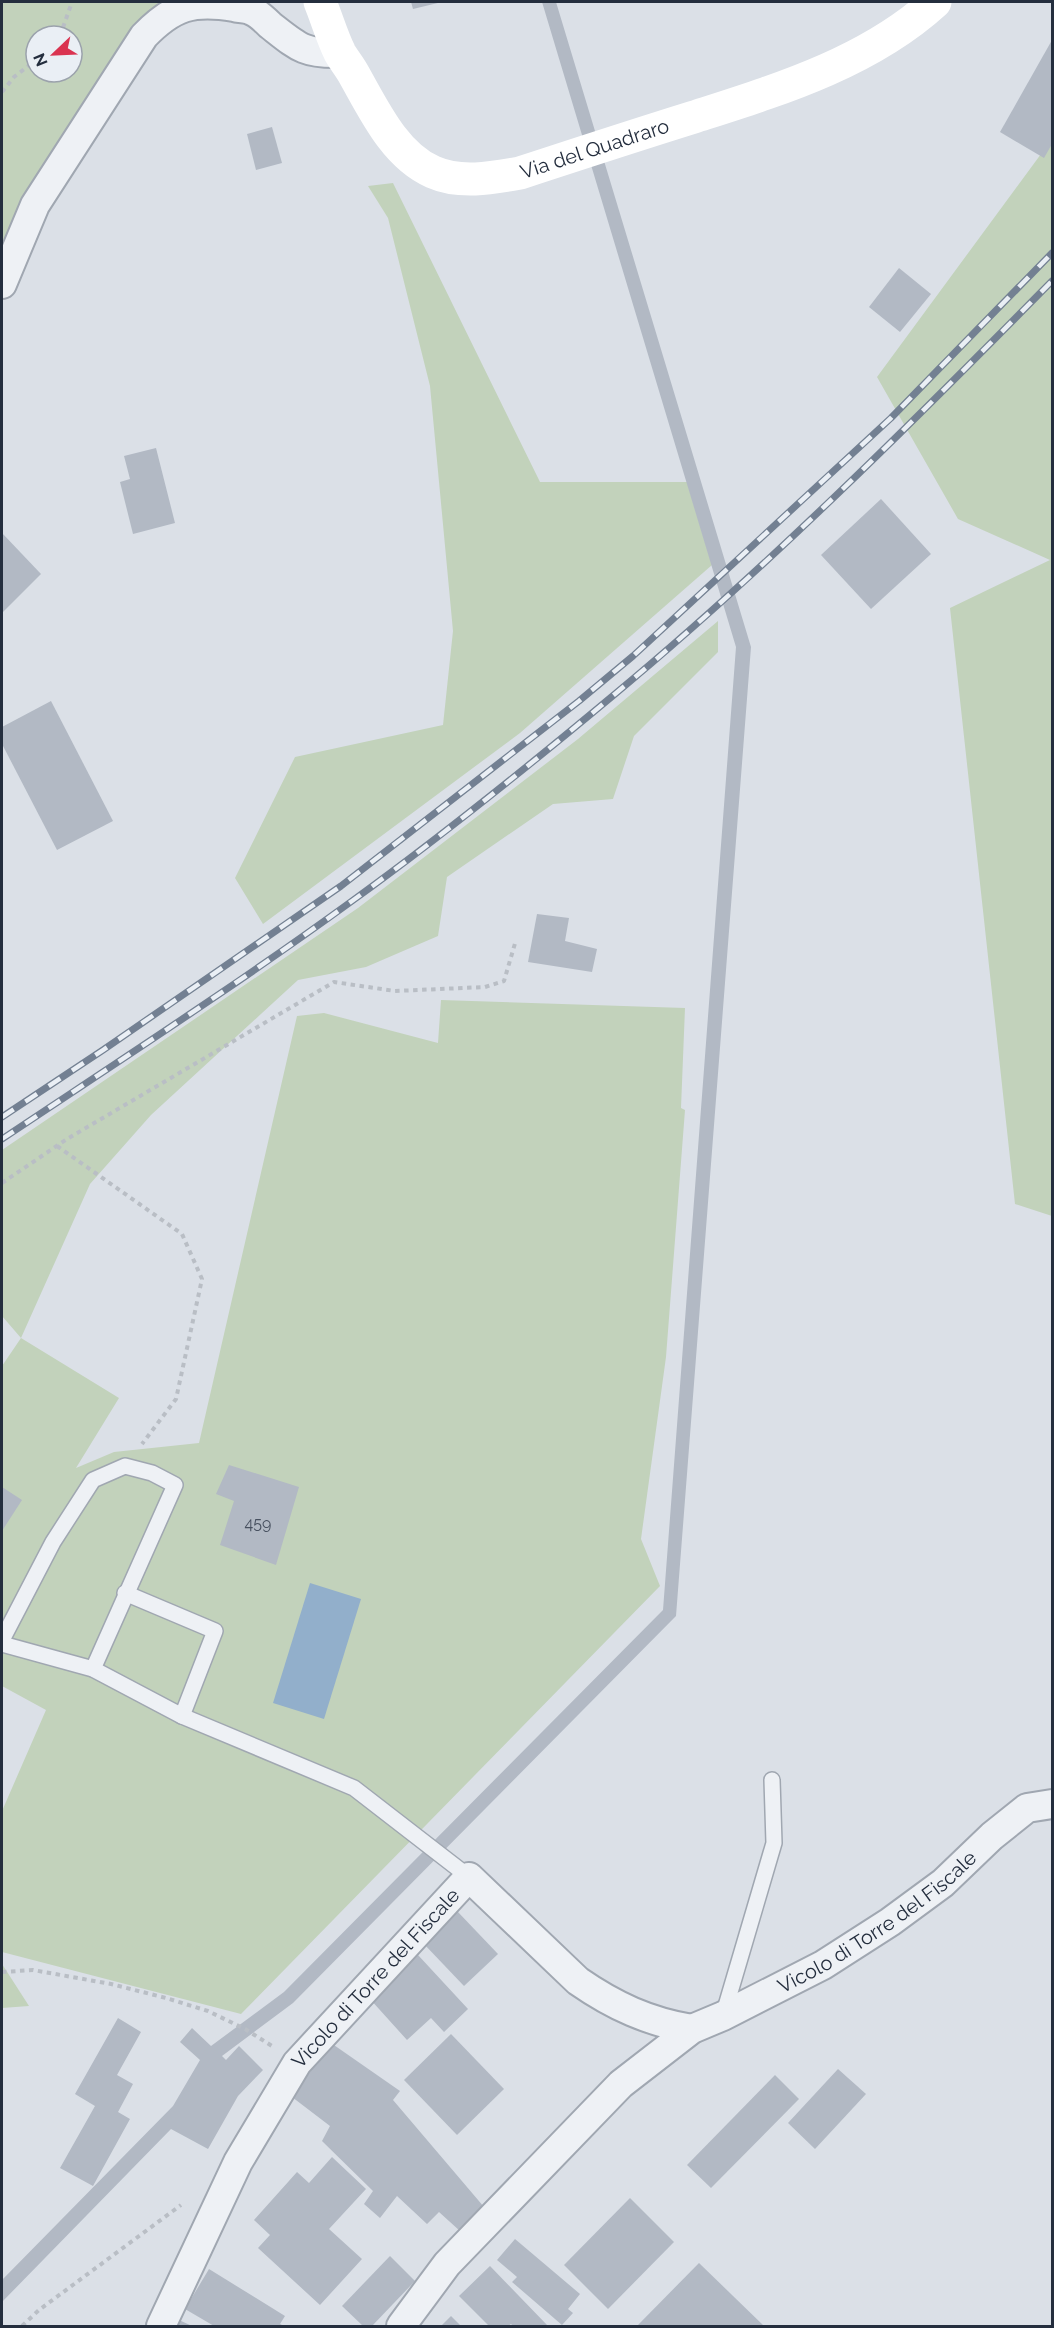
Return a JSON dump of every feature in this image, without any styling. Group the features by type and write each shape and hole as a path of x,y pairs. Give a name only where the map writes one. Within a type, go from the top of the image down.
{"main road":[{"name":"Via del Quadraro","path":"320,2 340,53 389,132 419,165 434,173 475,179 520,172 786,86 867,50 895,33 935,2"}],"street":[{"path":"2,284 35,205 144,36 167,15 180,7 197,3 222,3 251,10 302,48 316,54 340,53"},
{"name":"Vicolo di Torre del Fiscale","path":"401,2326 447,2264 621,2084 692,2029 723,2016 823,1965 890,1922 943,1883 992,1836 1027,1808 1053,1804"},
{"name":"Vicolo di Torre del Fiscale","path":"161,2326 238,2162 297,2063 470,1877 578,1981 596,1994 636,2015 692,2029"}],"lane":[{"path":"93,1669 175,1485 152,1473 125,1466 93,1480 53,1542 2,1642 93,1669 182,1716 354,1788 470,1877"},
{"path":"126,1593 215,1631 182,1716"},
{"path":"723,2016 774,1843 772,1780"}],"path":[{"path":"64,24 72,2"},
{"path":"2,92 14,77 24,69"},
{"path":"2,1183 57,1146 334,982 395,991 485,987 504,981 516,940"},
{"path":"57,1146 182,1234 201,1279 176,1399 125,1466"},
{"path":"2,1972 33,1970 111,1984 166,1998 208,2011 245,2029 297,2063"},
{"path":"22,2326 39,2310 181,2204"}],"green space":[{"path":"2,2 160,2 144,36 2,297"},
{"path":"1052,139 1052,1216 1015,1204 950,608 1050,560 958,519 877,377"},
{"path":"393,183 540,482 687,482 712,565 520,733 263,924 235,878 295,757 443,725 453,631 430,386 388,218 368,186"},
{"path":"718,621 718,652 634,736 613,799 553,804 447,877 438,936 366,967 298,980 151,1115 90,1184 21,1338 2,1316 2,1150 358,908 578,739"},
{"path":"441,1000 685,1008 681,1108 685,1110 666,1357 641,1539 660,1586 241,2014 2,1952 2,1811 46,1710 2,1686 2,1366 21,1338 119,1398 76,1468 114,1452 199,1443 297,1016 324,1013 438,1043"},
{"path":"2,1964 29,2006 2,2008"}],"water":[{"path":"310,1583 361,1599 324,1719 273,1703"}],"building":[{"path":"411,2 442,2 413,9"},
{"path":"542,2 556,2 751,647 676,1616 293,2003 222,2056 226,2060 239,2046 263,2070 238,2096 208,2149 171,2129 2,2302 2,2280 173,2106 200,2060 180,2042 192,2028 211,2046 284,1992 663,1610 736,647"},
{"path":"1052,40 1052,144 1044,158 1000,132"},
{"path":"272,127 282,163 256,170 247,134"},
{"path":"899,268 931,294 900,332 869,307"},
{"path":"156,448 175,523 133,534 120,482 130,479 124,456"},
{"path":"881,499 931,554 871,609 821,555"},
{"path":"2,533 41,574 2,613"},
{"path":"51,701 113,821 57,850 2,744 2,727"},
{"path":"537,914 569,918 565,941 597,949 592,972 528,962"},
{"path":"229,1465 299,1487 276,1565 220,1545 234,1501 216,1494"},
{"path":"2,1487 22,1500 2,1531"},
{"path":"457,1911 498,1954 464,1986 423,1943"},
{"path":"418,1955 468,2009 444,2032 431,2018 407,2040 370,1999"},
{"path":"118,2018 141,2032 117,2075 133,2084 118,2112 130,2119 93,2186 60,2168 95,2106 75,2094"},
{"path":"451,2034 504,2089 457,2135 404,2080"},
{"path":"331,2043 400,2091 393,2100 484,2207 460,2231 439,2212 427,2224 397,2196 380,2218 364,2204 373,2191 322,2141 330,2126 292,2097"},
{"path":"838,2069 866,2094 815,2149 788,2123"},
{"path":"775,2075 799,2099 711,2188 687,2165"},
{"path":"332,2157 366,2189 329,2229 362,2259 320,2305 258,2248 270,2235 254,2220 297,2172 309,2183"},
{"path":"630,2198 674,2242 608,2309 564,2265"},
{"path":"515,2239 580,2294 568,2309 573,2313 562,2325 512,2282 517,2277 497,2260"},
{"path":"390,2256 415,2281 372,2326 363,2326 342,2306"},
{"path":"699,2263 764,2326 637,2326"},
{"path":"490,2266 548,2326 513,2326 511,2324 489,2326 459,2296"},
{"path":"209,2269 285,2316 280,2324 284,2326 214,2326 185,2309"},
{"path":"451,2316 461,2326 441,2326"},
{"path":"179,2320 192,2326 176,2326"}],"railway":[{"path":"2,1117 341,886 579,701 633,656 891,418 1052,253"},
{"path":"2,1139 309,932 419,851 551,747 672,645 784,545 1052,281"}]}
